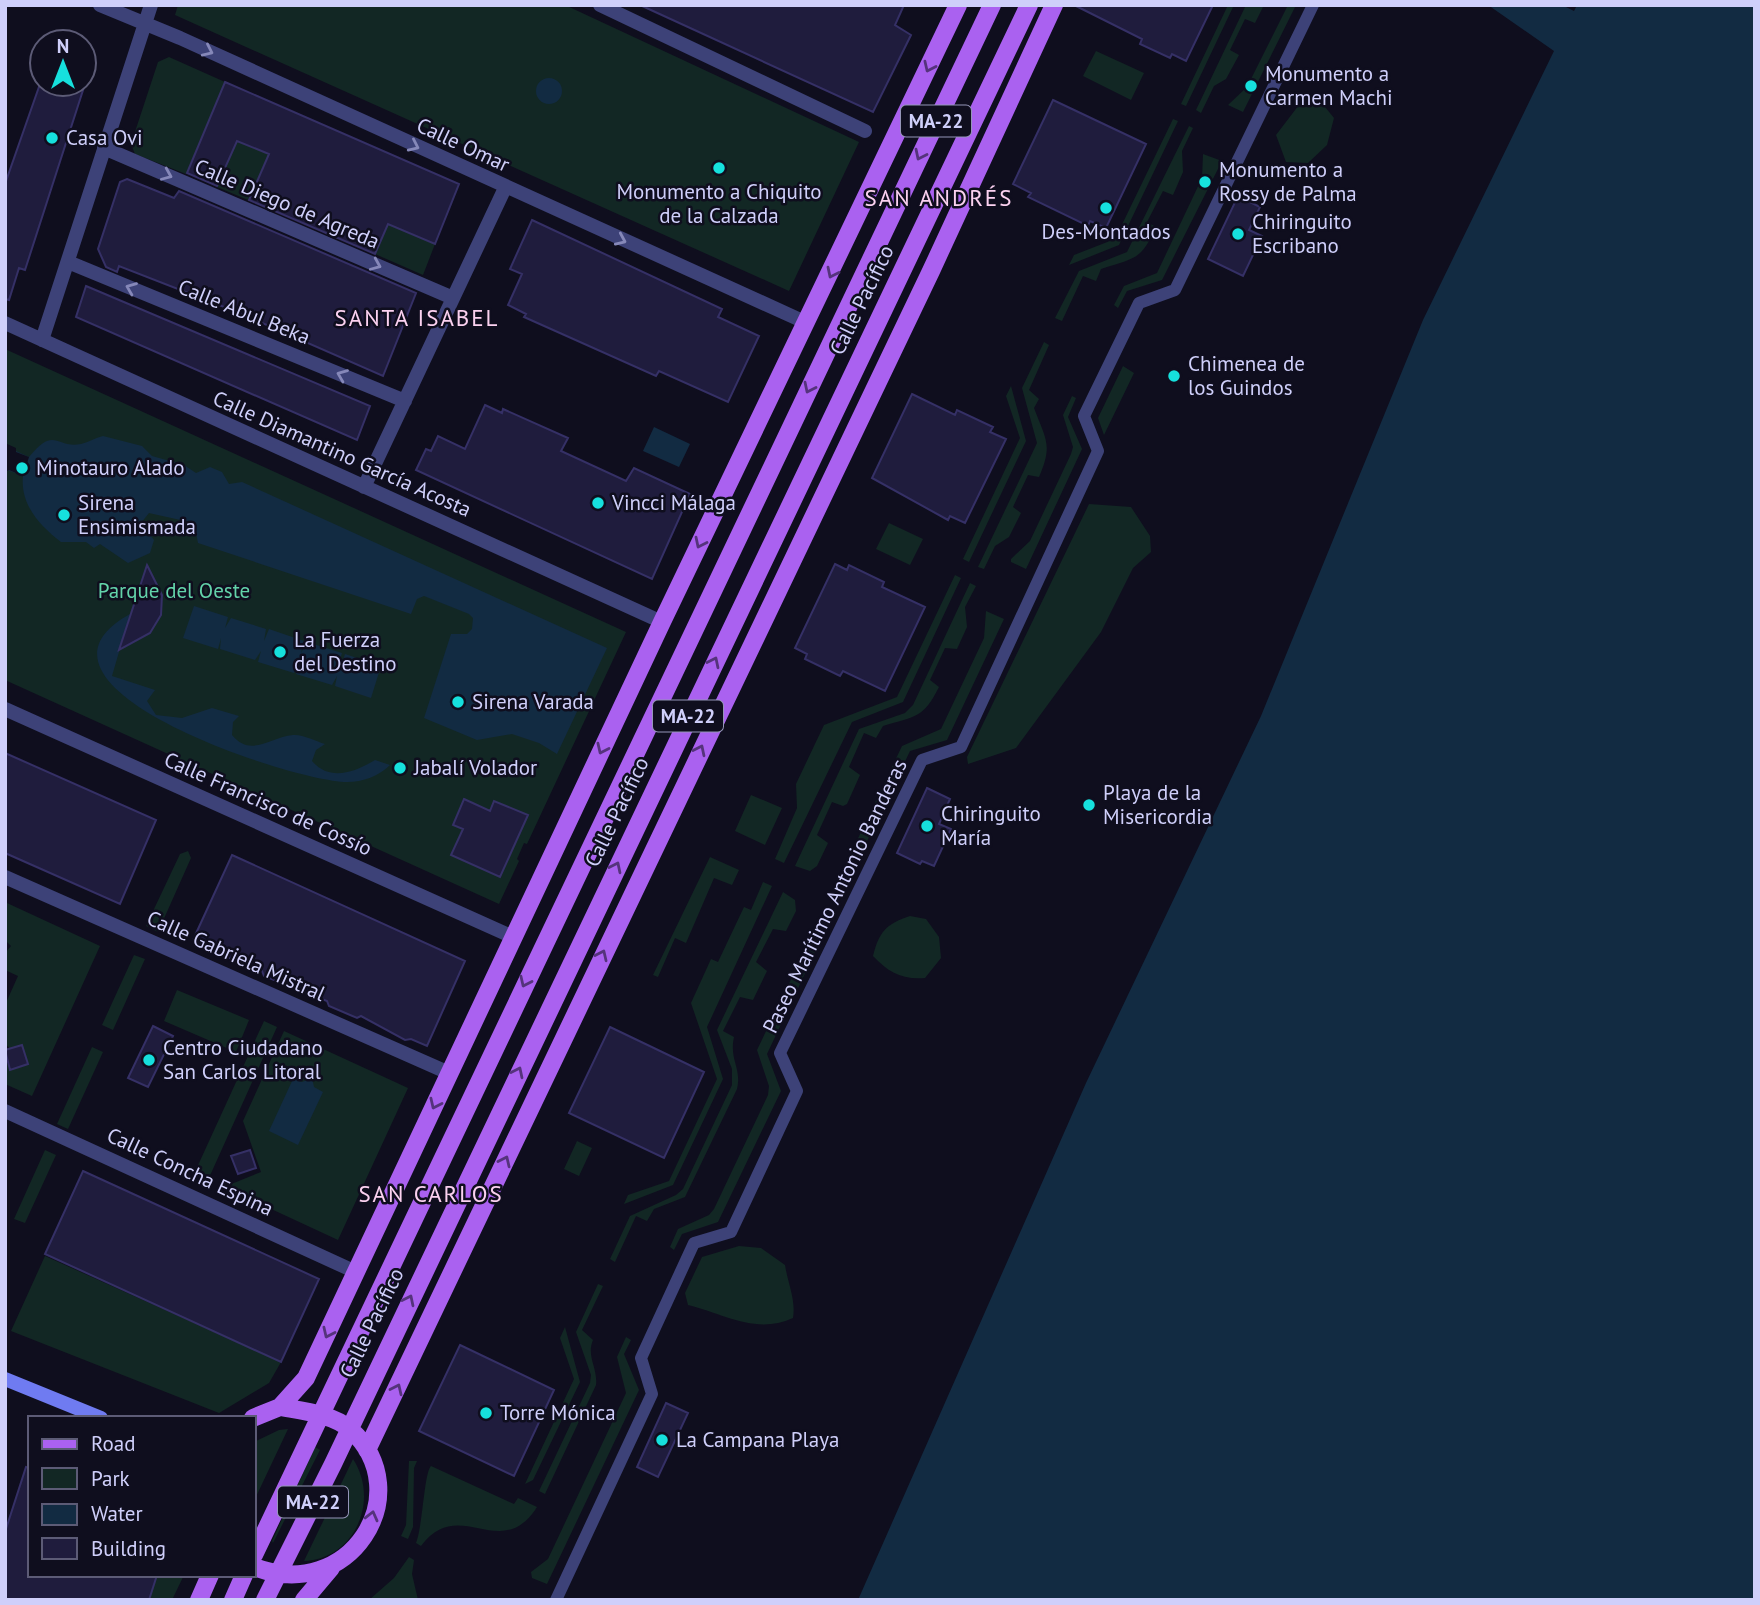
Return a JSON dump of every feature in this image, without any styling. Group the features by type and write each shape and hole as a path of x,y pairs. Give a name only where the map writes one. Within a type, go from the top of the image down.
{"main road":[{"name":"Calle Pacífico","path":"280,1407 306,1378 662,622 958,5"},
{"name":"Calle Pacífico","path":"256,1551 992,5"},
{"name":"Calle Pacífico","path":"264,1600 350,1428 1029,5"},
{"path":"367,1450 931,271 1054,5"},
{"path":"5,1379 96,1416"},
{"path":"256,1417 280,1407 319,1415 350,1428 367,1450 373,1465 377,1494 365,1537 331,1567 304,1600"},
{"path":"256,1568 276,1576 310,1575 331,1567"},
{"path":"199,1600 209,1577"},
{"path":"233,1600 243,1577"}],"street":[{"name":"Calle Omar","path":"100,5 807,323"},
{"path":"42,340 151,5"},
{"path":"600,5 864,131"},
{"name":"Paseo Marítimo Antonio Banderas","path":"556,1600 652,1394 641,1358 694,1243 731,1231 797,1091 780,1054 785,1041 922,760 961,747 1098,451 1084,416 1139,303 1175,290 1313,5"},
{"name":"Calle Diego de Agreda","path":"104,148 453,298"},
{"path":"364,487 505,188"},
{"name":"Calle Abul Beka","path":"68,262 405,401"},
{"name":"Calle Diamantino García Acosta","path":"5,323 662,622"},
{"name":"Calle Francisco de Cossío","path":"5,709 513,937"},
{"name":"Calle Gabriela Mistral","path":"5,877 449,1073"},
{"name":"Calle Concha Espina","path":"5,1111 356,1272"}],"green space":[{"path":"178,5 565,5 859,142 789,291 175,15"},
{"path":"1228,5 1234,5 1186,106 1181,104"},
{"path":"1246,5 1264,5 1255,23 1245,19 1230,50 1239,55 1226,79 1214,86 1201,113 1196,110"},
{"path":"1288,5 1296,5 1243,112 1228,105 1247,87"},
{"path":"1096,51 1144,73 1131,100 1083,76"},
{"path":"169,57 225,82 186,174 135,154 131,144 158,62"},
{"path":"1317,97 1334,118 1327,145 1308,163 1286,162 1276,135 1302,101"},
{"path":"1173,119 1178,121 1119,245 1069,265 1074,255 1115,239"},
{"path":"1189,126 1193,128 1182,151 1183,172 1173,195 1163,191 1147,222 1156,227 1146,246 1135,257 1101,269 1096,281 1083,276 1062,321 1055,318 1079,271 1127,252"},
{"path":"237,141 269,154 248,200 217,187"},
{"path":"1203,154 1222,161 1162,280 1127,291 1118,308 1114,305 1124,286 1157,273 1202,178"},
{"path":"388,224 435,244 423,275 375,254"},
{"path":"1044,342 1049,345 1029,390 1039,399 1034,408 1045,435 1046,457 1039,477 1028,475 1013,507 1021,513 1009,537 995,546 984,569 978,567 1037,443 1022,388"},
{"name":"Parque del Oeste","path":"5,349 626,632 527,844 524,843 517,859 519,861 499,904 5,680"},
{"path":"1123,366 1134,373 1104,435 1098,418"},
{"path":"1011,386 1026,441 969,562 963,559 1020,438 1006,396"},
{"path":"1072,396 1076,398 1068,417 1082,449 1026,569 1011,562 1011,559 1030,541 1071,454 1073,447 1063,415"},
{"path":"1089,504 1131,507 1150,536 1151,552 1133,568 1101,632 1016,748 968,764 967,757"},
{"path":"889,523 923,539 910,565 876,549"},
{"path":"955,575 961,578 903,702 852,722 784,863 775,859 797,808 796,784 824,725 897,697"},
{"path":"970,583 976,586 965,607 967,627 957,649 945,648 930,680 939,687 933,697 917,715 883,726 876,738 864,733 849,767 860,775 847,804 843,806 832,802 817,835 828,843 817,866 810,871 795,866 859,729 905,713 913,705"},
{"path":"986,611 1004,619 947,740 910,751 859,858 851,853 902,746 941,729 984,638"},
{"path":"751,795 782,808 765,845 735,831"},
{"path":"188,851 191,858 158,932 146,926 180,854"},
{"path":"710,857 739,870 732,885 714,878 686,943 675,938 658,977 653,975"},
{"path":"763,882 772,886 707,1027 723,1079 673,1185 624,1204 628,1195 669,1181 717,1079 691,1003 711,959 718,962 744,907 751,910"},
{"path":"783,892 795,900 796,911 786,931 773,929 756,962 767,971 753,1000 740,997 723,1031 734,1037 737,1089 685,1197 654,1209 647,1221 636,1216 615,1262 610,1259 630,1216 676,1195 683,1189 732,1085 732,1069 717,1030"},
{"path":"7,903 100,946 32,1096 5,1084 5,1056 10,1070 28,1064 5,1044 5,1005 18,976 5,970 5,953 11,946 5,940"},
{"path":"910,916 926,919 939,937 941,958 925,978 909,978 896,974 873,956 885,930"},
{"path":"808,944 817,948 767,1054 781,1091 718,1222 682,1234 674,1250 670,1247 678,1229 709,1215 714,1209 768,1095 769,1086 757,1050"},
{"path":"134,955 145,959 113,1030 102,1025"},
{"path":"177,990 249,1020 236,1052 164,1021"},
{"path":"264,1021 277,1027 208,1180 194,1174"},
{"path":"284,1031 408,1088 338,1240 224,1187 261,1172 243,1121"},
{"path":"92,1047 103,1052 68,1129 57,1124"},
{"path":"577,1141 592,1148 579,1176 564,1169"},
{"path":"45,1150 56,1155 25,1223 14,1219"},
{"path":"739,1246 761,1248 785,1265 793,1298 793,1318 779,1323 753,1324 688,1305 685,1293 702,1257"},
{"path":"45,1256 281,1362 269,1383 219,1413 11,1331"},
{"path":"598,1284 603,1286 582,1330 593,1340 591,1357 596,1385 545,1494 539,1491 590,1383 591,1375 576,1332"},
{"path":"565,1327 580,1382 533,1480 525,1484 574,1379 560,1338"},
{"path":"626,1337 631,1340 624,1354 639,1390 547,1584 532,1578 531,1572 548,1559 626,1393 617,1357"},
{"path":"288,1429 256,1497 256,1441 279,1430"},
{"path":"315,1447 320,1450 273,1543 272,1541"},
{"path":"353,1459 361,1475 364,1492 358,1525 349,1539 337,1550 322,1558 304,1561"},
{"path":"409,1461 417,1461 414,1468 413,1527 408,1539 401,1536 406,1525"},
{"path":"431,1466 514,1504 518,1498 537,1507 523,1523 509,1530 450,1526 435,1532 421,1546 416,1543"},
{"path":"409,1557 414,1560 412,1574 418,1600 369,1600 394,1578"},
{"path":"156,1577 183,1577 172,1600 149,1600"}],"water":[{"path":"1488,5 1562,5 1574,11 1577,5 1755,5 1755,1600 858,1600 1086,1083 1261,716 1423,320 1554,51"},
{"path":"549,78 558,82 562,91 558,100 549,104 540,100 536,91 540,82"},
{"path":"654,427 690,444 679,467 643,451"},
{"path":"103,436 142,446 152,456 184,465 196,473 210,467 222,472 229,484 242,482 607,648 557,754 539,743 512,734 477,740 424,718 451,634 467,634 472,629 473,618 469,614 424,596 417,599 411,614 198,543 194,523 149,513 141,523 154,540 150,553 128,563 100,544 94,548 86,542 61,542 45,528 28,505 23,476 5,469 5,446 29,457 38,447 50,440 73,445"},
{"path":"194,606 228,617 225,628 231,618 266,629 264,641 269,629 304,641 301,653 307,642 342,653 338,665 341,667 345,654 381,666 371,698 335,686 337,676 332,685 296,674 298,664 294,673 258,662 261,651 255,660 220,649 221,638 218,649 183,638"},
{"path":"130,614 112,676 155,690 147,701 156,715 182,718 212,708 239,716 233,722 232,735 246,745 254,746 293,735 309,738 325,744 316,750 312,761 335,773 351,771 375,760 390,765 376,775 359,781 317,778 221,748 170,725 128,699 102,671 100,642"},
{"path":"312,1078 314,1087 323,1092 298,1145 269,1131 293,1079 302,1082"}],"pier":[{"path":"5,443 16,448 16,452 29,457 23,476 9,470 5,472"}],"building":[{"path":"640,5 904,5 895,25 911,35 873,112"},
{"path":"1074,5 1213,5 1186,61 1172,54 1170,58 1140,44 1142,39"},
{"path":"225,82 459,184 435,244 388,224 375,254 249,200 269,154 237,141 217,186 187,173"},
{"path":"35,98 80,98 25,270 19,268 9,300 5,299 5,184"},
{"path":"1053,100 1146,144 1106,228 1090,221 1088,226 1028,197 1031,193 1013,184"},
{"path":"127,179 174,198 179,191 416,293 383,376 237,312 119,266 117,272 106,267 98,249 120,182"},
{"name":"Chiringuito Escribano","path":"1238,196 1260,207 1249,230 1262,236 1243,276 1208,259"},
{"path":"532,220 722,309 718,317 759,336 728,402 659,371 656,376 524,317 526,314 508,305 522,274 510,269"},
{"path":"86,286 370,406 357,440 76,317"},
{"path":"912,394 955,415 957,410 993,427 990,432 1006,439 965,523 950,516 948,520 872,478"},
{"name":"Vincci Málaga","path":"485,405 502,413 503,409 568,438 561,451 626,481 634,468 690,494 652,579 416,470 426,449 431,451 438,436 465,449"},
{"path":"835,564 847,570 849,565 884,582 882,587 925,607 885,691 843,671 840,676 805,659 807,654 795,648"},
{"path":"147,565 162,595 161,615 150,633 119,650"},
{"path":"5,753 156,820 120,904 5,853"},
{"name":"Chiringuito María","path":"927,788 950,799 939,824 951,829 934,866 922,861 920,864 897,853"},
{"path":"464,799 490,811 494,801 528,815 500,877 451,855 463,829 453,825"},
{"path":"232,855 465,961 427,1046 411,1039 405,1040 361,1016 357,1018 329,1006 327,1001 264,976 262,971 205,948 193,940"},
{"name":"Centro Ciudadano San Carlos Litoral","path":"153,1026 173,1036 148,1087 128,1078"},
{"path":"610,1027 704,1072 664,1158 569,1113"},
{"path":"22,1045 28,1064 10,1070 5,1050"},
{"path":"250,1150 256,1168 238,1174 231,1156"},
{"path":"83,1171 319,1279 281,1362 45,1254"},
{"name":"Torre Mónica","path":"460,1345 554,1390 514,1476 419,1431"},
{"name":"La Campana Playa","path":"666,1403 688,1413 658,1477 637,1467"},
{"path":"28,1468 28,1577 156,1577 149,1600 5,1600 5,1532"}],"place":[{"name":"Monumento a Carmen Machi","path":"1251,86"},
{"name":"Casa Ovi","path":"52,138"},
{"name":"Monumento a Chiquito de la Calzada","path":"719,168"},
{"name":"Monumento a Rossy de Palma","path":"1205,182"},
{"name":"Des-Montados","path":"1106,208"},
{"name":"Chiringuito Escribano","path":"1238,234"},
{"name":"Chimenea de los Guindos","path":"1174,376"},
{"name":"Minotauro Alado","path":"22,468"},
{"name":"Vincci Málaga","path":"598,503"},
{"name":"Sirena Ensimismada","path":"64,515"},
{"name":"La Fuerza del Destino","path":"280,652"},
{"name":"Sirena Varada","path":"458,702"},
{"name":"Jabalí Volador","path":"400,768"},
{"name":"Playa de la Misericordia","path":"1089,805"},
{"name":"Chiringuito María","path":"927,826"},
{"name":"Centro Ciudadano San Carlos Litoral","path":"149,1060"},
{"name":"Torre Mónica","path":"486,1413"},
{"name":"La Campana Playa","path":"662,1440"}],"district":[{"name":"SAN ANDRÉS","path":"939,198"},
{"name":"SANTA ISABEL","path":"417,318"},
{"name":"SAN CARLOS","path":"431,1194"}]}
